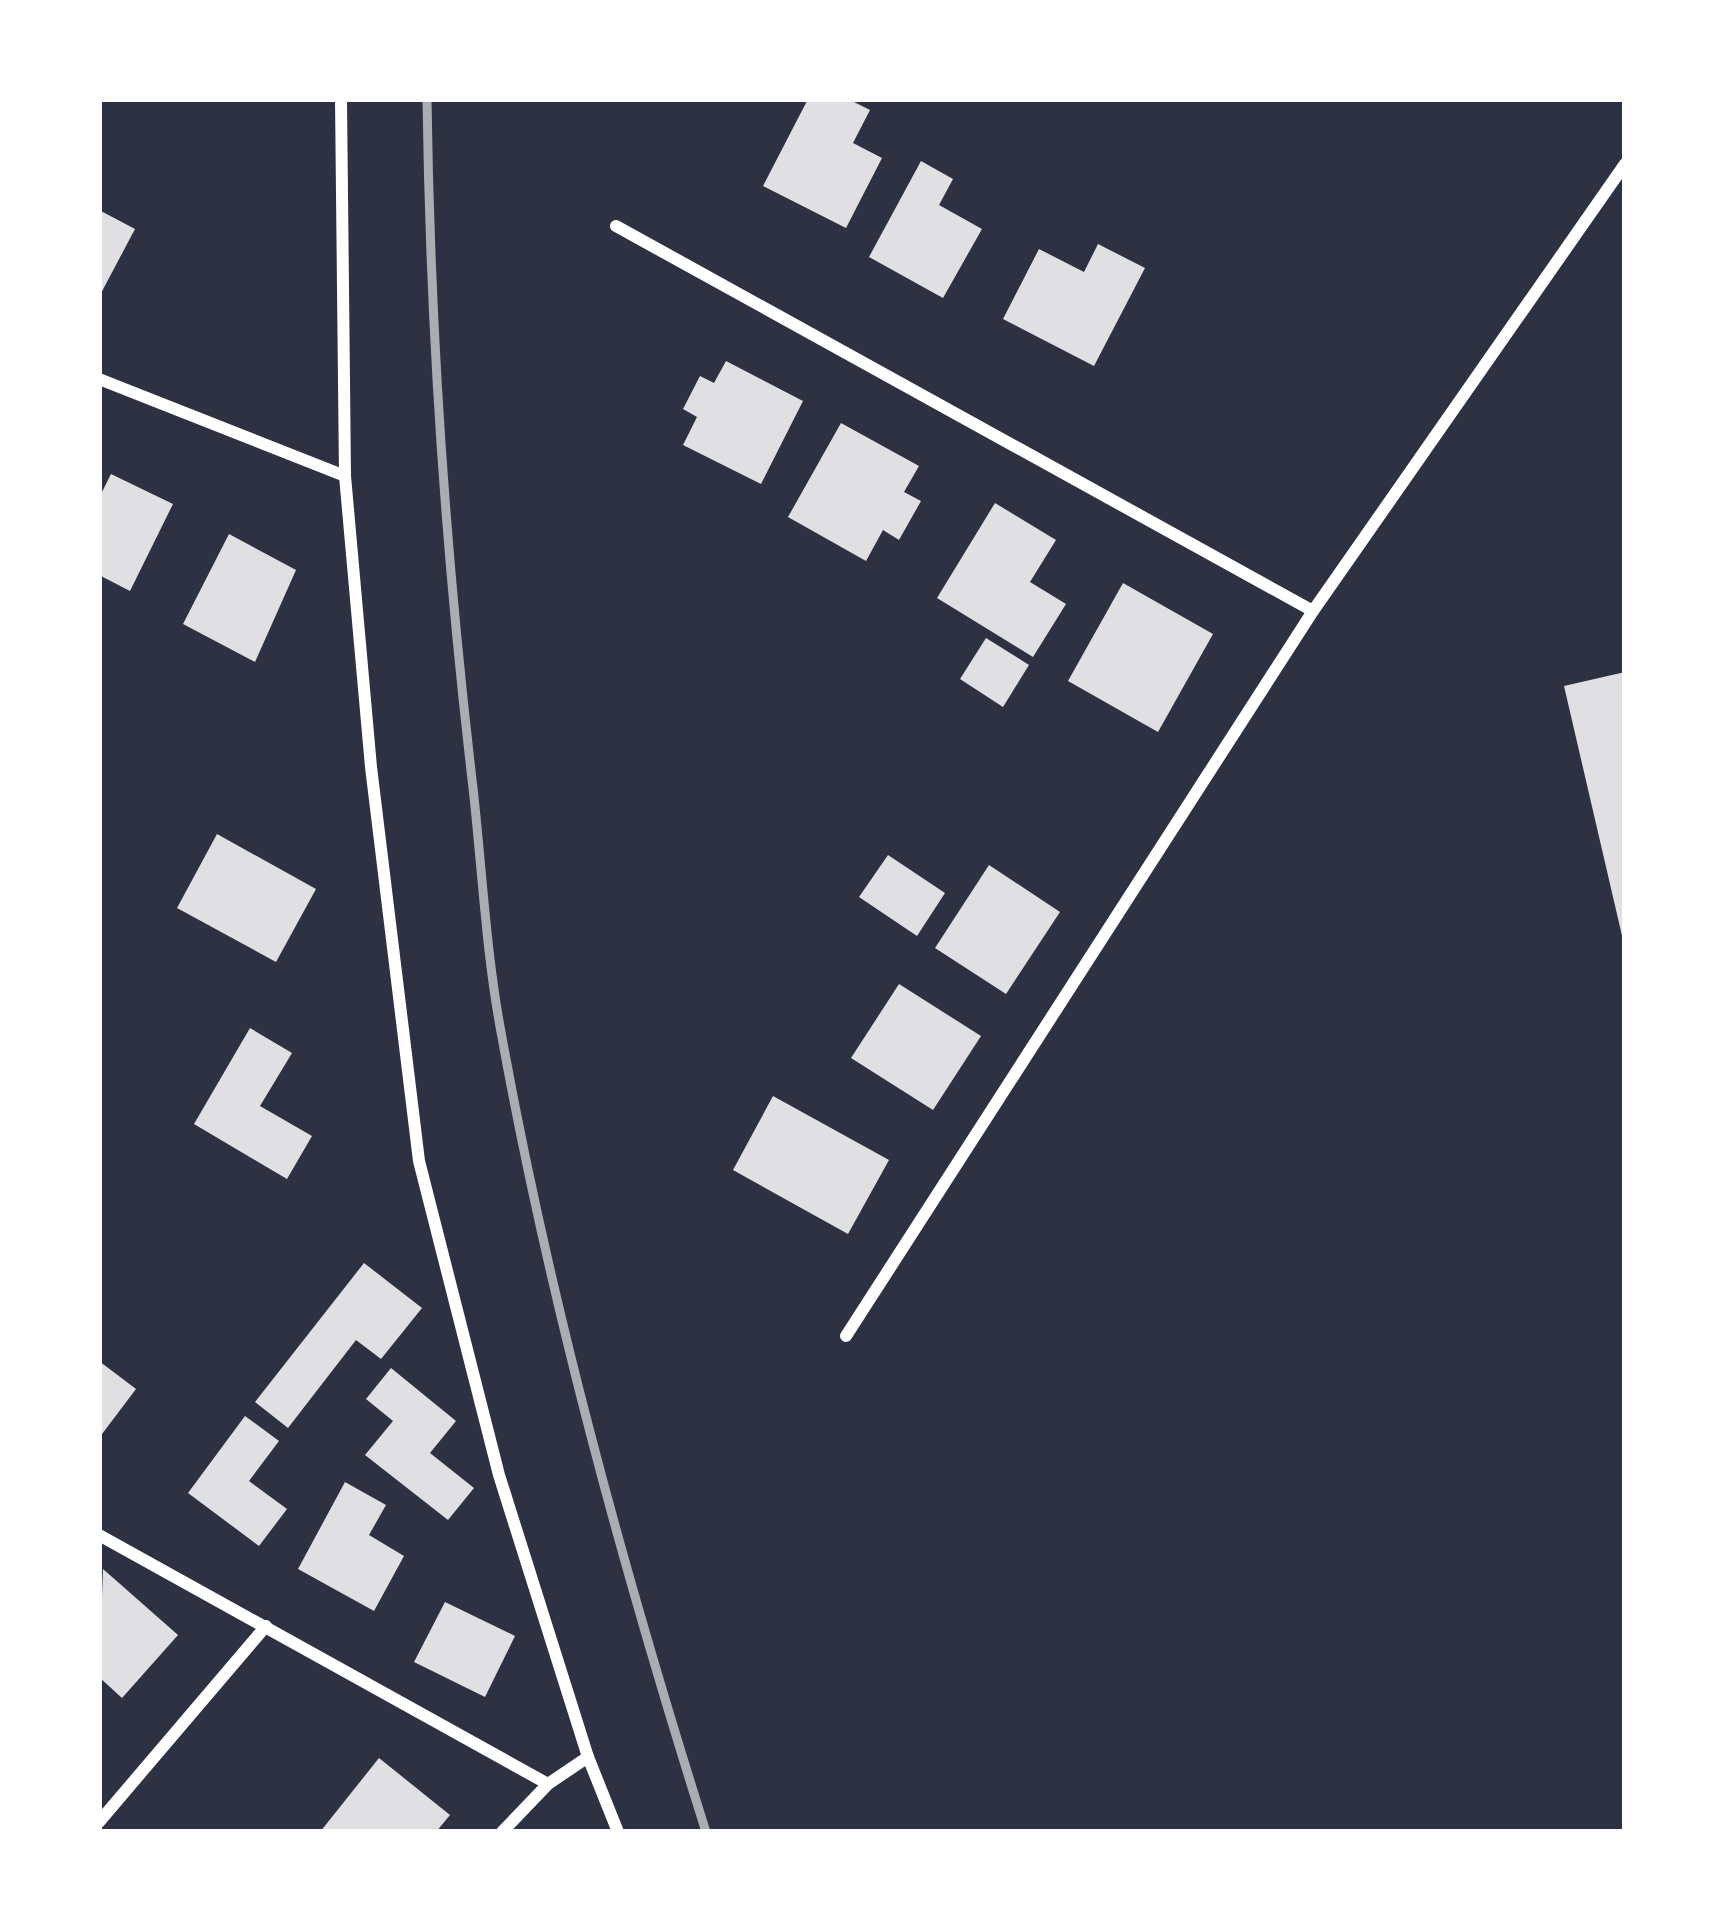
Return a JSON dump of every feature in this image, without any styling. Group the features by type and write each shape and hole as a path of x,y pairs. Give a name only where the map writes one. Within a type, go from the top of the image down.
{"street":[{"path":"341,99 345,476 371,767 419,1161 499,1475 588,1757 618,1832"},
{"path":"846,1336 1313,611 1625,164"},
{"path":"616,226 1313,611"},
{"path":"99,379 345,476"},
{"path":"99,1535 548,1784"},
{"path":"99,1822 266,1626"},
{"path":"502,1832 548,1784 588,1757"}],"building":[{"path":"808,99 848,99 870,110 853,143 882,158 846,228 763,186"},
{"path":"921,161 953,179 939,205 982,229 943,298 869,257"},
{"path":"99,210 135,229 99,297"},
{"path":"1098,244 1145,268 1094,366 1003,319 1039,249 1084,272"},
{"path":"726,361 803,401 761,484 683,445 697,417 683,409 700,376 714,383"},
{"path":"841,423 919,466 904,492 921,501 899,540 883,530 866,561 788,517"},
{"path":"111,474 173,504 130,591 99,575 99,498"},
{"path":"995,503 1056,540 1030,582 1066,604 1033,657 937,598"},
{"path":"229,534 296,570 255,662 183,624"},
{"path":"1123,583 1213,634 1158,732 1068,681"},
{"path":"986,638 1029,665 1003,707 960,679"},
{"path":"1625,672 1625,940 1623,940 1564,686"},
{"path":"217,834 316,889 276,962 177,908"},
{"path":"888,855 945,893 917,936 859,897"},
{"path":"989,865 1060,912 1006,994 935,948"},
{"path":"899,984 981,1036 933,1110 851,1058"},
{"path":"250,1028 292,1053 260,1106 312,1136 287,1179 194,1124"},
{"path":"773,1096 889,1160 848,1234 733,1170"},
{"path":"364,1263 422,1308 381,1359 356,1340 288,1428 255,1402"},
{"path":"99,1361 136,1389 99,1438"},
{"path":"391,1368 456,1421 430,1453 474,1488 448,1520 365,1455 393,1421 366,1399"},
{"path":"245,1416 279,1441 249,1481 287,1509 259,1546 188,1493"},
{"path":"345,1482 386,1505 369,1535 404,1556 374,1611 298,1569"},
{"path":"103,1569 178,1635 122,1698 99,1677"},
{"path":"445,1602 515,1636 485,1697 414,1662"},
{"path":"379,1758 450,1815 436,1832 320,1832"}],"railway":[{"path":"427,99 447,530 496,1002 542,1234 591,1435 706,1832"}]}
